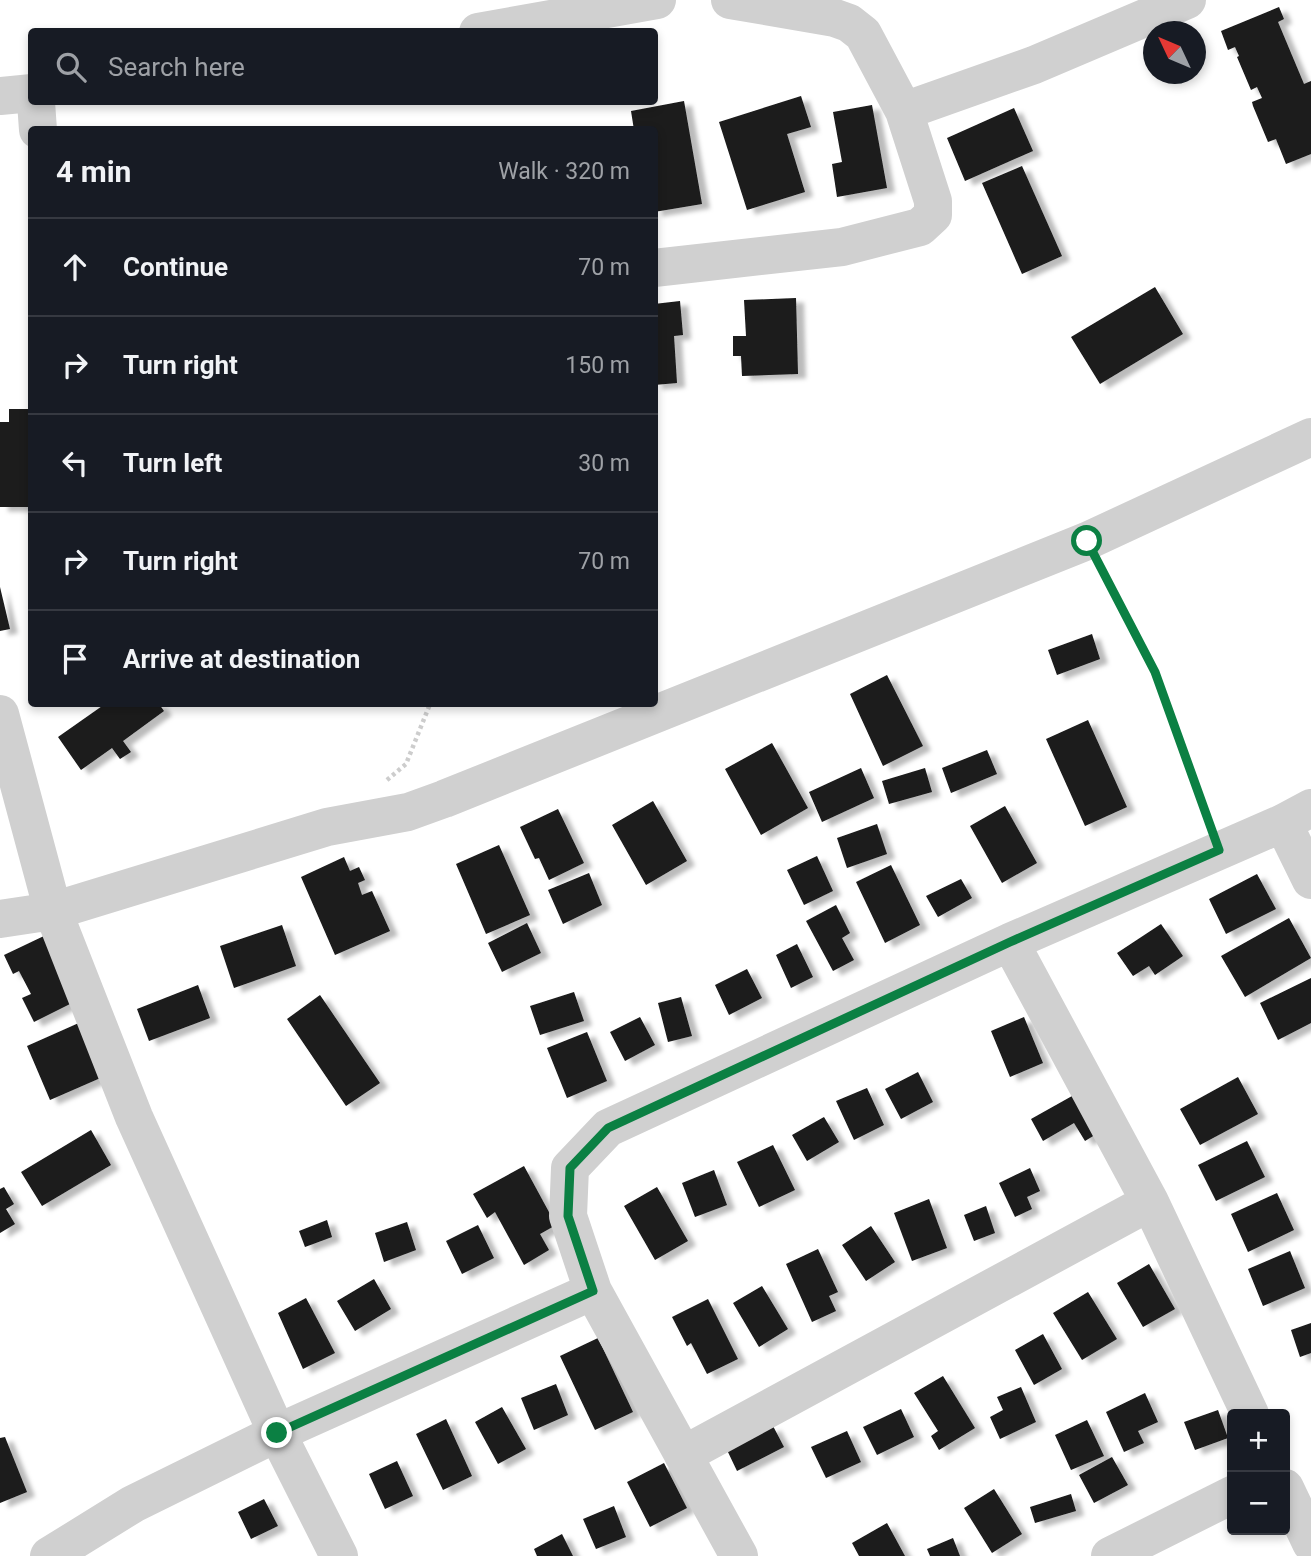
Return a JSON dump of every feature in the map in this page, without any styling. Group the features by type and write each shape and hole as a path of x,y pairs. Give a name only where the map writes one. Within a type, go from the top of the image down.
{"street":[{"path":"500,28 657,0"},
{"path":"658,268 842,247 920,227 933,215 933,201 904,111 863,34 849,23 835,18 730,0"},
{"path":"904,111 1034,65 1188,0"},
{"path":"0,96 28,93"},
{"path":"36,105 38,126"},
{"path":"0,919 53,911 327,827 408,812 1087,541 1311,437"},
{"path":"0,715 53,911 134,1116 277,1433 339,1556"},
{"path":"730,1553 683,1455 593,1291 568,1216 570,1168 608,1128 1010,942 1297,816 1311,880"},
{"path":"1010,942 1150,1202 1248,1409"},
{"path":"683,1455 1150,1202"},
{"path":"49,1556 134,1504 277,1433 593,1291"},
{"path":"1110,1556 1227,1498"},
{"path":"1290,1499 1311,1543"}],"path":[{"path":"1087,541 1155,672 1219,850"},
{"path":"377,788 407,764 429,707"}],"building":[{"path":"1279,7 1284,19 1278,22 1304,84 1311,81 1311,154 1286,164 1276,139 1268,142 1253,106 1252,102 1262,98 1257,87 1251,90 1235,47 1228,50 1221,31"},
{"path":"801,96 811,127 787,134 805,192 747,210 719,122"},
{"path":"684,101 702,204 658,211 658,126 633,126 631,111"},
{"path":"872,105 887,188 837,197 832,164 842,162 833,112"},
{"path":"1014,108 1033,151 965,181 947,138"},
{"path":"1022,166 1062,256 1022,274 982,183"},
{"path":"1155,287 1183,334 1100,384 1071,337"},
{"path":"796,298 798,374 742,376 741,356 733,356 733,336 746,336 744,300"},
{"path":"680,301 683,335 674,336 677,383 658,385 658,304"},
{"path":"9,409 28,409 28,507 0,507 0,422 9,422"},
{"path":"0,587 10,629 0,631"},
{"path":"1092,634 1100,659 1057,675 1048,650"},
{"path":"887,675 923,746 883,766 850,694"},
{"path":"101,707 161,707 164,711 123,741 131,752 120,759 112,748 81,770 58,737"},
{"path":"1088,720 1127,807 1085,826 1046,739"},
{"path":"772,743 808,808 761,835 725,769"},
{"path":"987,750 997,774 951,793 942,768"},
{"path":"861,768 874,798 822,822 809,792"},
{"path":"925,768 932,792 889,804 882,781"},
{"path":"653,801 687,861 646,885 612,825"},
{"path":"1005,806 1037,863 1002,883 970,826"},
{"path":"558,809 584,863 549,880 539,858 535,859 520,827"},
{"path":"877,824 887,854 847,868 837,838"},
{"path":"499,845 530,915 486,934 456,864"},
{"path":"817,856 833,891 804,905 787,870"},
{"path":"344,857 350,871 359,867 365,880 358,883 362,895 372,891 390,931 335,955 301,877"},
{"path":"891,865 920,925 885,943 856,882"},
{"path":"589,873 602,905 563,924 548,890"},
{"path":"1257,874 1276,909 1226,934 1209,899"},
{"path":"961,879 972,898 938,917 926,896"},
{"path":"836,905 850,933 842,938 854,960 833,971 806,921"},
{"path":"1289,918 1311,958 1245,997 1221,956"},
{"path":"527,923 541,953 502,972 488,943"},
{"path":"1161,924 1183,956 1155,975 1149,966 1133,976 1117,953"},
{"path":"282,925 296,966 234,988 220,946"},
{"path":"46,935 78,1000 34,1022 22,998 31,994 19,971 13,974 4,955"},
{"path":"797,944 813,977 791,988 776,955"},
{"path":"747,969 762,998 729,1015 715,985"},
{"path":"1311,978 1311,1023 1278,1040 1260,1003"},
{"path":"198,985 210,1018 149,1041 137,1009"},
{"path":"574,992 584,1021 540,1035 530,1006"},
{"path":"320,995 380,1083 346,1106 287,1019"},
{"path":"681,997 692,1036 668,1042 658,1003"},
{"path":"640,1017 655,1045 625,1061 610,1032"},
{"path":"1024,1017 1043,1063 1010,1077 991,1031"},
{"path":"81,1022 105,1076 50,1100 27,1046"},
{"path":"587,1032 607,1081 567,1098 547,1048"},
{"path":"918,1072 933,1102 901,1119 885,1089"},
{"path":"1238,1077 1258,1114 1200,1145 1180,1109"},
{"path":"867,1088 884,1125 854,1140 836,1101"},
{"path":"1081,1091 1103,1130 1085,1141 1074,1123 1043,1141 1031,1119"},
{"path":"824,1117 839,1142 807,1161 792,1135"},
{"path":"91,1130 111,1165 42,1206 21,1172"},
{"path":"1247,1141 1265,1177 1216,1201 1198,1165"},
{"path":"773,1145 795,1190 759,1207 737,1162"},
{"path":"524,1166 556,1225 540,1234 549,1250 524,1265 495,1212 487,1218 473,1194"},
{"path":"1030,1168 1040,1191 1027,1197 1032,1209 1015,1217 999,1183"},
{"path":"714,1170 727,1205 695,1217 682,1183"},
{"path":"4,1187 14,1204 6,1209 15,1224 0,1233 0,1189"},
{"path":"657,1187 688,1241 655,1260 624,1206"},
{"path":"1277,1193 1294,1230 1248,1252 1231,1214"},
{"path":"929,1199 947,1248 912,1261 894,1213"},
{"path":"986,1206 995,1233 974,1241 964,1215"},
{"path":"327,1220 332,1237 305,1247 299,1231"},
{"path":"407,1222 416,1250 384,1262 375,1233"},
{"path":"478,1225 494,1258 462,1274 446,1241"},
{"path":"871,1226 895,1262 866,1281 842,1245"},
{"path":"818,1249 838,1292 829,1296 836,1311 812,1322 786,1264"},
{"path":"1290,1251 1305,1288 1263,1306 1248,1269"},
{"path":"1149,1264 1175,1309 1143,1327 1117,1283"},
{"path":"374,1279 391,1309 355,1331 337,1301"},
{"path":"762,1286 788,1329 759,1347 733,1303"},
{"path":"1088,1292 1117,1339 1082,1360 1053,1313"},
{"path":"306,1298 335,1353 303,1369 278,1313"},
{"path":"708,1299 738,1359 707,1374 691,1343 687,1346 672,1317"},
{"path":"1311,1323 1311,1353 1300,1357 1291,1330"},
{"path":"1043,1334 1062,1369 1034,1385 1015,1350"},
{"path":"598,1338 633,1412 595,1430 560,1356"},
{"path":"943,1376 975,1428 939,1450 931,1436 938,1431 914,1393"},
{"path":"556,1384 568,1415 534,1430 521,1398"},
{"path":"1021,1387 1036,1422 1000,1439 990,1417 1003,1410 997,1397"},
{"path":"1145,1393 1158,1422 1138,1431 1144,1443 1124,1452 1106,1412"},
{"path":"502,1407 526,1449 498,1464 475,1422"},
{"path":"901,1409 914,1437 877,1455 863,1427"},
{"path":"1218,1410 1227,1438 1195,1450 1184,1422"},
{"path":"446,1419 472,1476 443,1490 416,1434"},
{"path":"1087,1420 1104,1456 1071,1470 1055,1435"},
{"path":"773,1426 784,1447 737,1471 727,1450"},
{"path":"847,1431 861,1462 826,1478 811,1447"},
{"path":"5,1437 27,1492 0,1503 0,1438"},
{"path":"1112,1457 1128,1485 1094,1503 1079,1475"},
{"path":"397,1461 413,1496 385,1509 369,1474"},
{"path":"664,1463 687,1508 650,1527 627,1482"},
{"path":"994,1489 1022,1534 992,1553 964,1508"},
{"path":"1071,1494 1076,1511 1035,1523 1030,1507"},
{"path":"264,1499 278,1526 251,1539 238,1512"},
{"path":"614,1506 626,1537 596,1549 583,1519"},
{"path":"887,1523 905,1556 859,1556 852,1543"},
{"path":"562,1534 573,1556 537,1556 534,1549"},
{"path":"953,1538 960,1556 930,1556 927,1549"}],"route":[{"path":"277,1433 593,1291 568,1216 570,1168 608,1128 1010,942 1219,850 1155,672 1087,541"}]}
